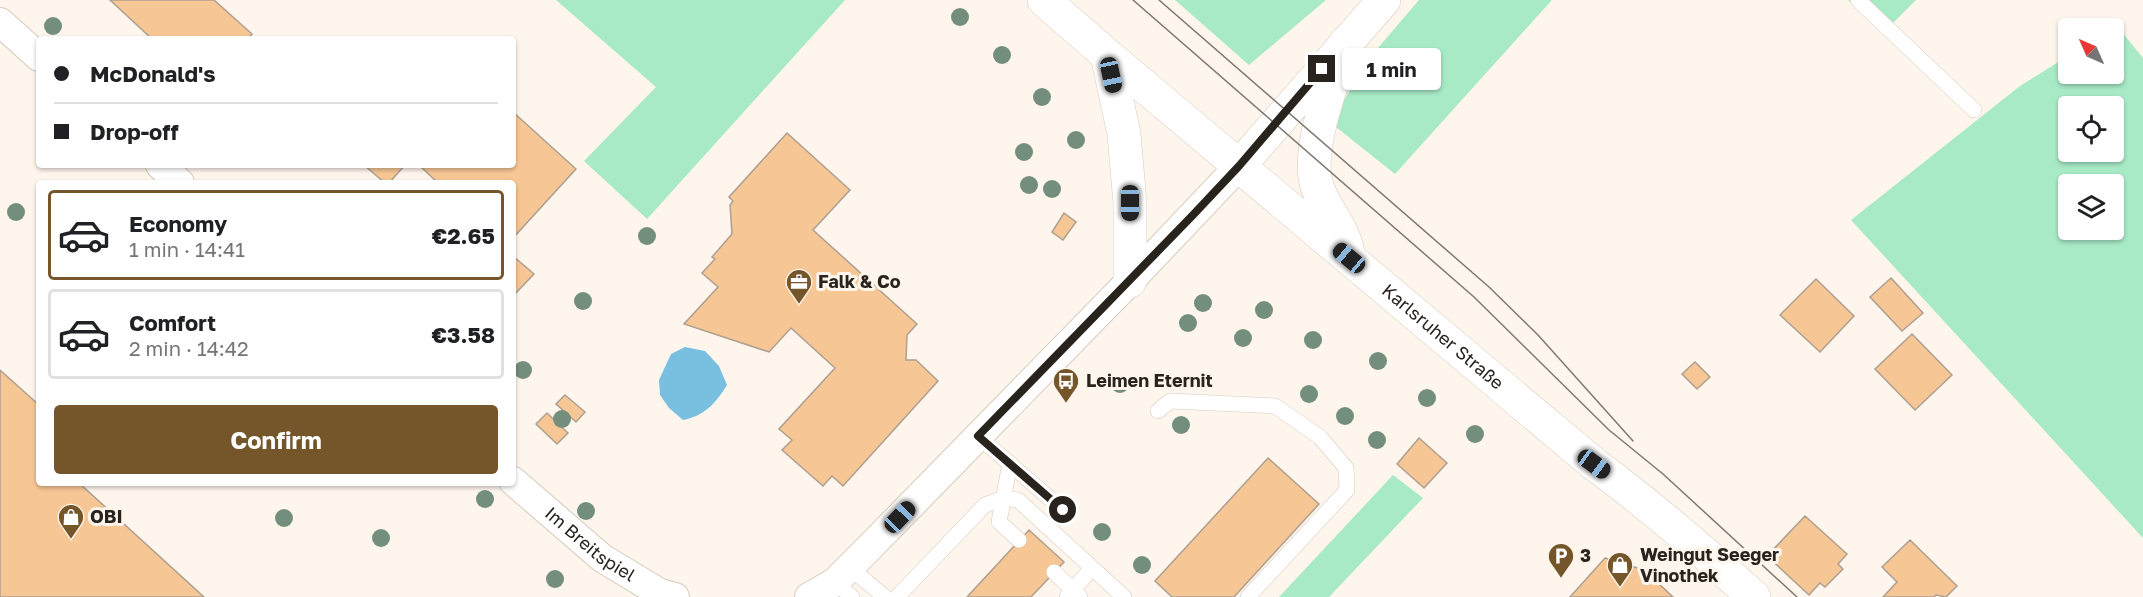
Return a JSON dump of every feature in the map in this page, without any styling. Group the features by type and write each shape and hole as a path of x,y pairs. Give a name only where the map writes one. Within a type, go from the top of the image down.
{"main road":[{"name":"Karlsruher Straße","path":"1044,0 1754,597"},
{"path":"1239,166 1384,0"},
{"path":"1346,42 1325,106 1318,138 1314,174 1318,189 1346,241 1349,258"},
{"path":"1107,55 1125,145 1130,203 1130,281"}],"street":[{"path":"0,22 36,54"},
{"path":"808,597 846,582 978,436 1239,166"},
{"path":"163,168 177,180"},
{"name":"Im Breitspiel","path":"516,484 602,558 660,593 675,597"}],"lane":[{"path":"1858,0 1974,110"},
{"path":"1158,411 1170,401 1275,406 1320,438 1346,468 1347,490 1248,597"},
{"path":"978,436 1063,510"},
{"path":"1010,463 999,522 1019,540"},
{"path":"897,597 985,505 1003,498 1018,500 1124,597"},
{"path":"1054,572 1073,595 1092,568"},
{"path":"846,582 885,597"}],"green space":[{"path":"556,0 845,0 647,219 584,161 656,87"},
{"path":"1175,0 1326,0 1249,65"},
{"path":"1419,0 1552,0 1395,174 1331,123 1366,62"},
{"path":"1848,0 1916,0 1883,33"},
{"path":"2124,35 2143,58 2143,538 1851,220 2020,86 2058,62 2058,84 2124,84"},
{"path":"1393,475 1423,498 1329,597 1279,597"}],"water":[{"path":"685,347 705,351 719,366 727,385 709,408 683,420 669,408 660,395 659,380 671,354"}],"building":[{"path":"110,0 214,0 252,34 250,36 149,36"},
{"path":"516,115 576,169 516,235 516,180 435,180 422,168 516,168"},
{"name":"Falk & Co","path":"787,133 850,190 813,230 917,324 907,335 906,360 916,360 938,381 843,486 832,476 823,486 782,450 792,440 779,429 835,368 791,328 769,352 684,324 718,287 702,273 715,259 712,257 732,234 730,205 733,201 729,197"},
{"path":"368,168 402,168 392,180 382,180"},
{"path":"1064,213 1076,222 1063,240 1052,232"},
{"path":"516,259 534,274 516,293"},
{"path":"1891,278 1923,313 1902,331 1870,297"},
{"path":"1816,279 1854,316 1820,352 1780,315"},
{"path":"1912,334 1952,375 1915,410 1875,369"},
{"path":"1695,362 1710,377 1697,389 1682,374"},
{"name":"OBI","path":"0,370 36,402 36,486 82,486 204,597 0,597"},
{"path":"565,395 585,412 576,422 556,404"},
{"path":"547,413 568,433 557,444 536,424"},
{"path":"1419,438 1447,463 1424,488 1397,464"},
{"path":"1268,458 1319,504 1234,597 1172,597 1155,581"},
{"path":"1805,516 1847,554 1838,564 1843,569 1825,587 1820,583 1809,595 1767,556"},
{"path":"1029,530 1064,562 1031,597 967,597"},
{"path":"1910,540 1957,586 1946,597 1936,595 1934,597 1883,597 1897,582 1882,567"},
{"path":"1605,558 1644,570 1673,597 1570,597"}],"tram line":[{"path":"1133,0 1474,297 1609,430 1663,474 1797,597"},
{"path":"1159,0 1489,287 1538,335 1633,441"}],"place":[{"name":"Falk & Co","path":"799,305"},
{"name":"Leimen Eternit","path":"1066,404"},
{"name":"OBI","path":"71,540"},
{"name":"3","path":"1561,579"},
{"name":"Weingut Seeger Vinothek","path":"1620,588"}],"route":[{"path":"1063,510 978,436 1239,166 1322,69"}]}
